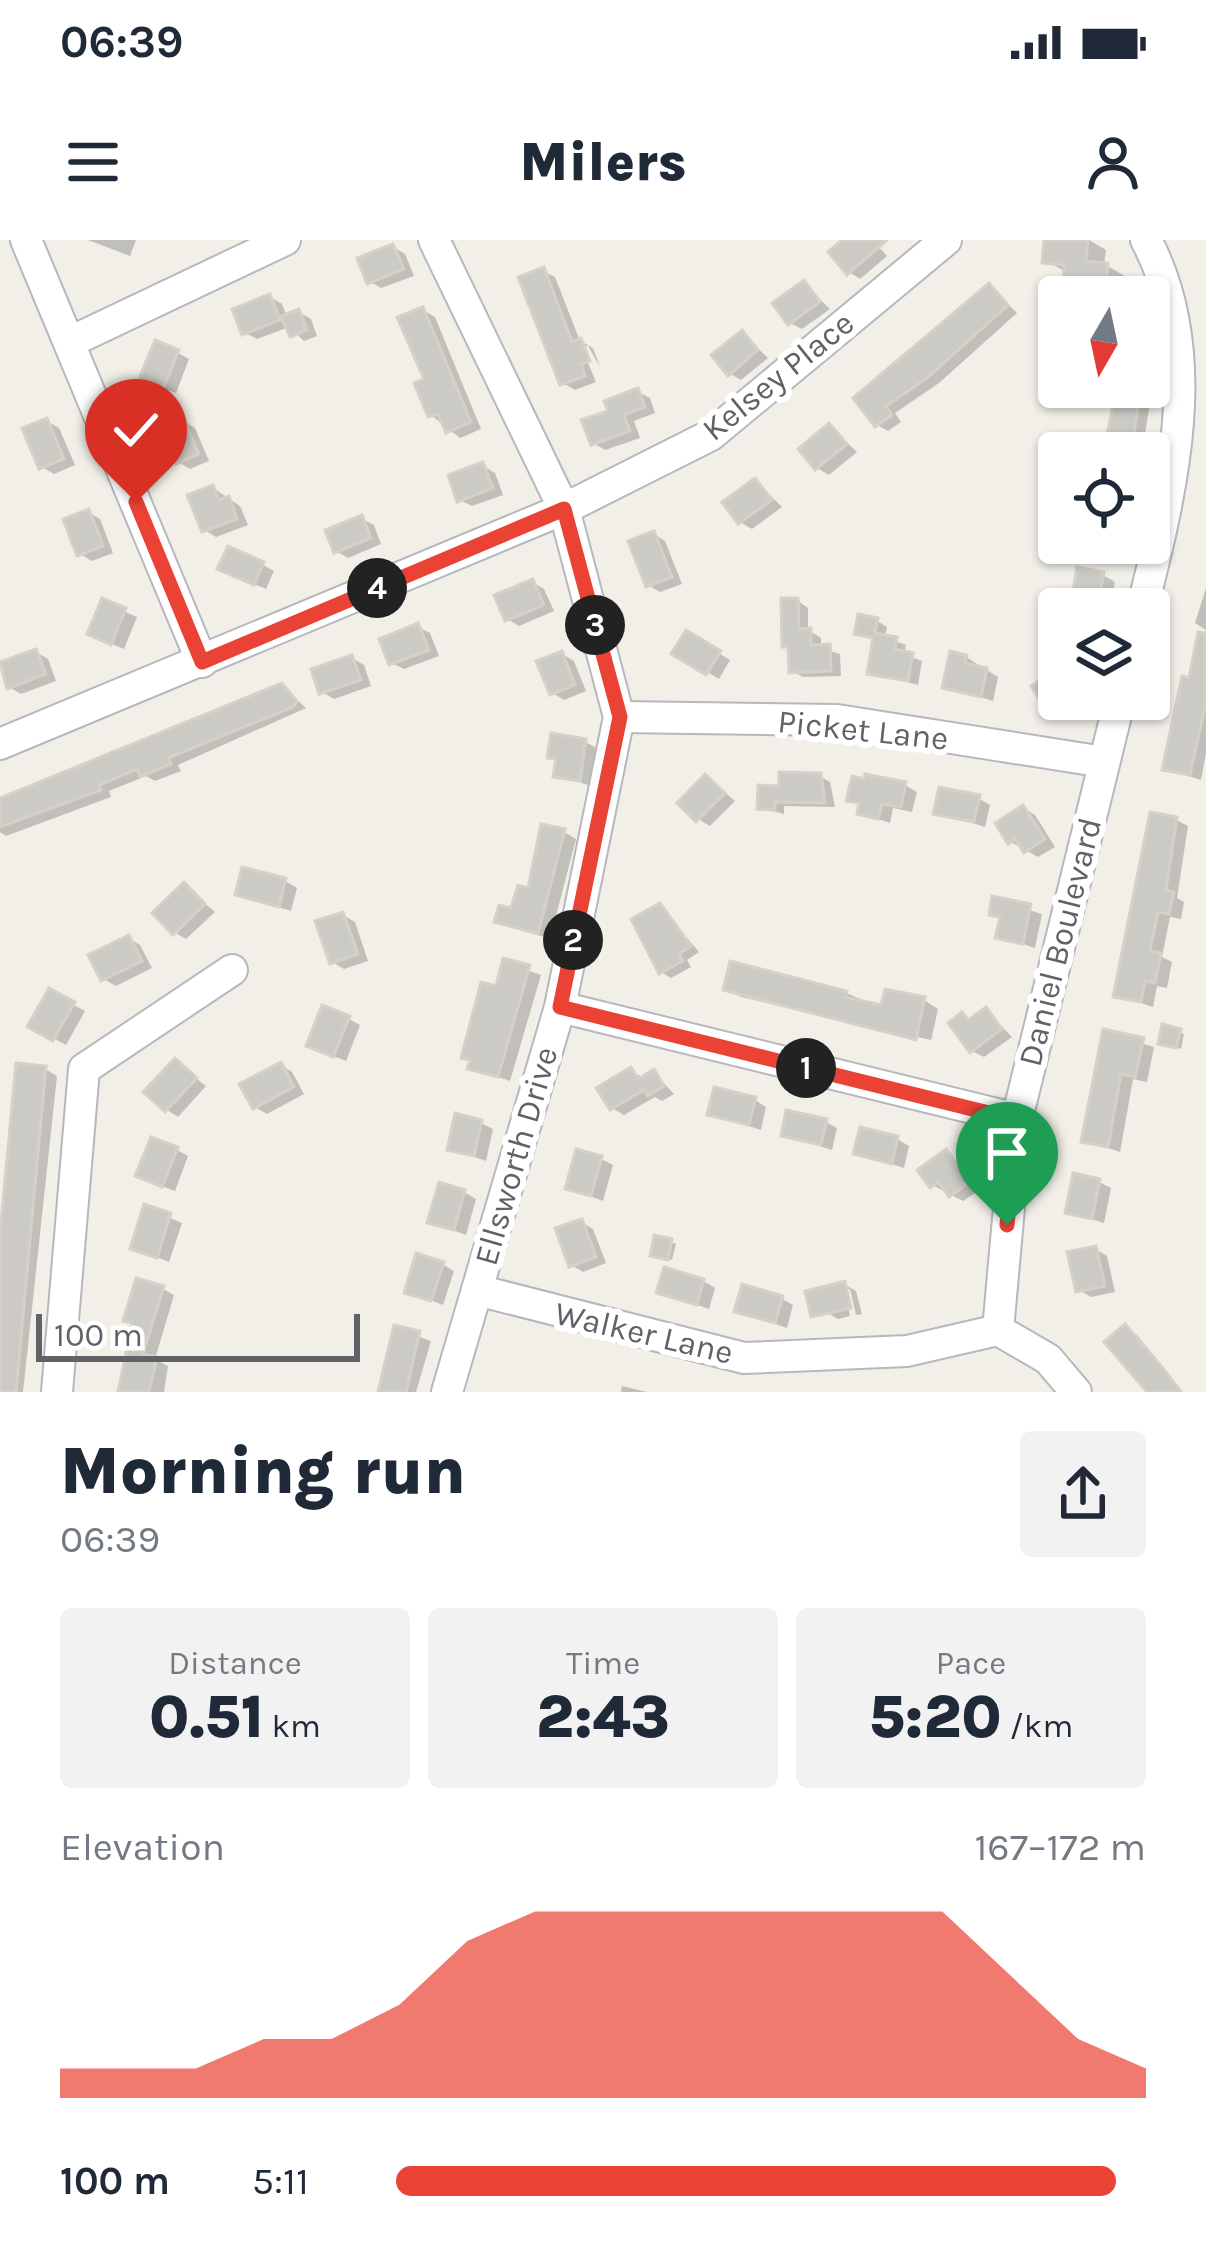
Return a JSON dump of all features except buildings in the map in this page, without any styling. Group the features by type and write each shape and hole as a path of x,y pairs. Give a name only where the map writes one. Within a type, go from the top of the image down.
{"street":[{"path":"26,240 202,662"},
{"path":"70,342 284,240"},
{"name":"Ellsworth Drive","path":"434,240 564,509 620,717 560,1007 447,1392"},
{"name":"Kelsey Place","path":"0,743 564,509 711,435 946,240"},
{"path":"1146,240 1161,260 1189,325 1192,410 1147,588"},
{"name":"Picket Lane","path":"620,717 837,720 1104,762"},
{"name":"Daniel Boulevard","path":"998,1330 1017,1120 1115,720"},
{"path":"57,1392 84,1069 232,970"},
{"path":"560,1007 1017,1120"},
{"name":"Walker Lane","path":"477,1290 744,1358 907,1351 998,1330"},
{"path":"998,1330 1048,1359 1076,1392"}],"route":[{"path":"136,502 202,662 564,509 620,717 560,1007 1017,1120 1007,1225"}]}
